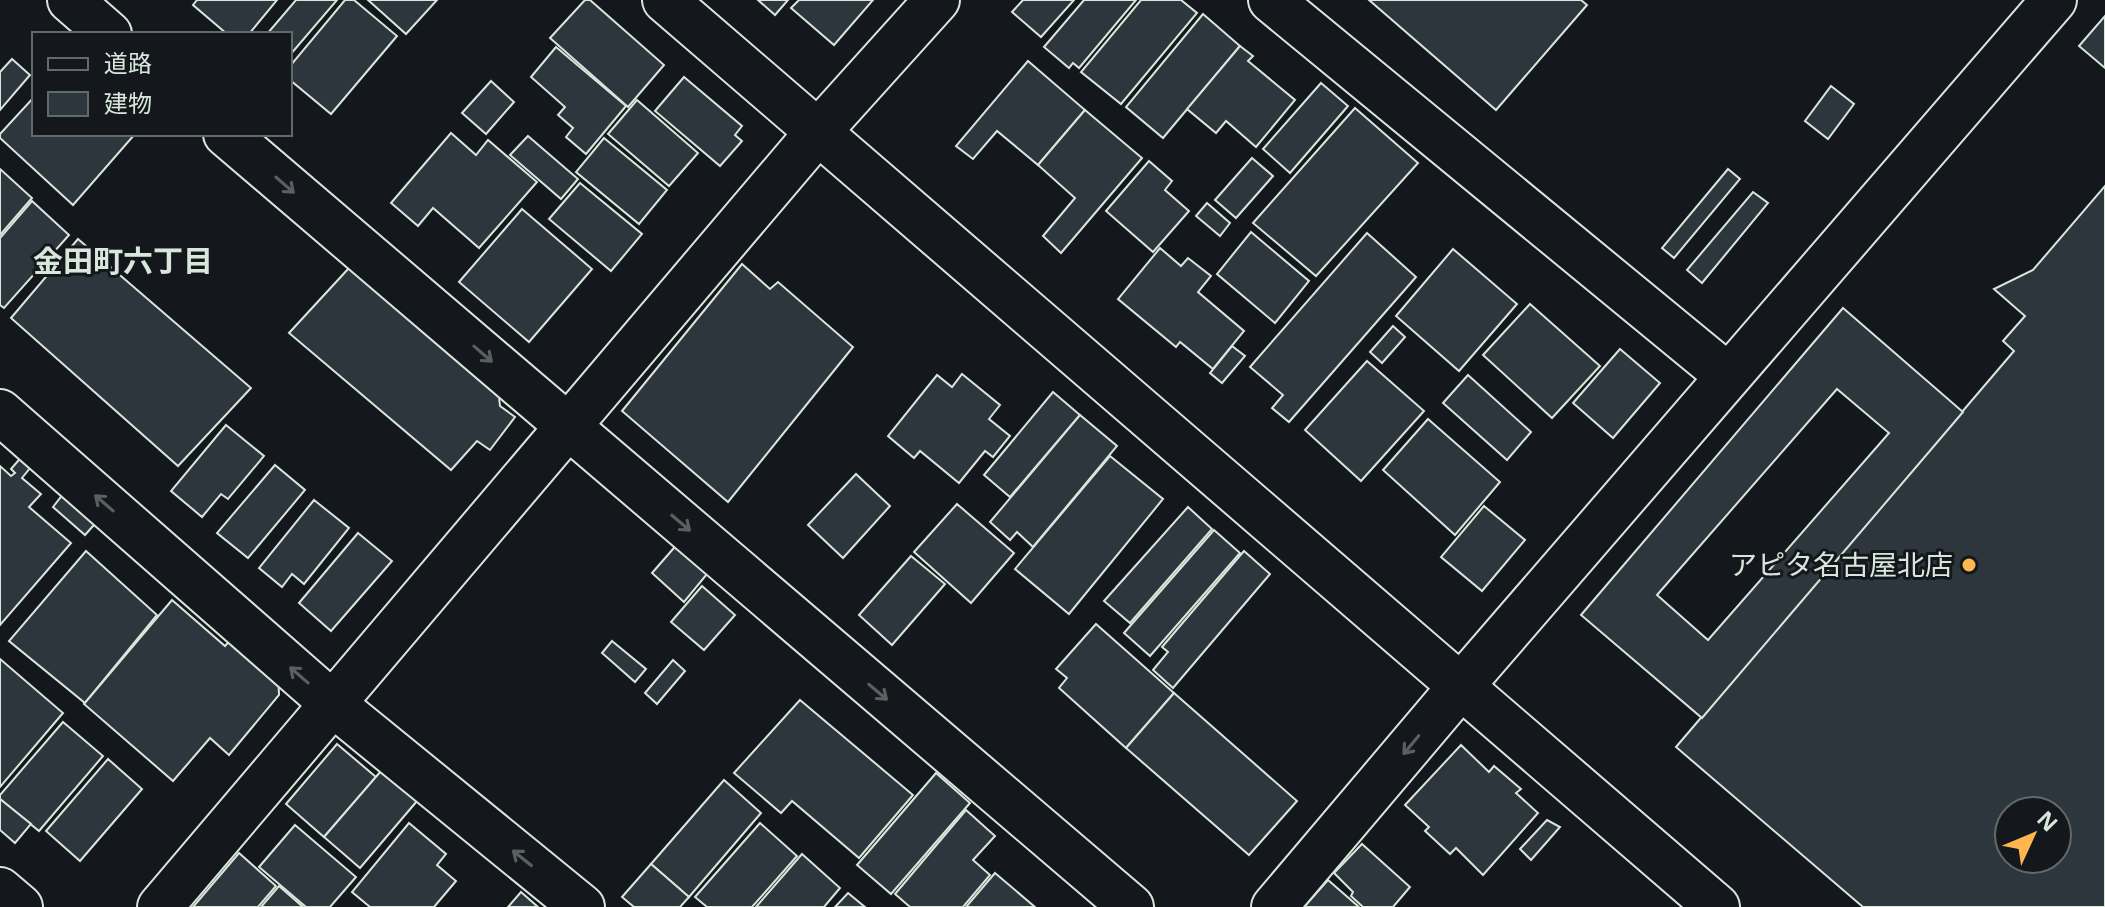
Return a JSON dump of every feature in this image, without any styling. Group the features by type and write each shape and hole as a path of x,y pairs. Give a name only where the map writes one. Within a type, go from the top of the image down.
{"street":[{"path":"70,0 107,32"},
{"path":"665,0 1717,907"},
{"path":"160,907 818,132 937,0"},
{"path":"1271,0 1728,376"},
{"path":"1274,907 2054,0"},
{"path":"228,136 1131,907"},
{"path":"0,412 333,704 582,907"},
{"path":"0,890 20,907"}],"building":[{"path":"197,0 277,0 251,32 225,32 193,5"},
{"path":"296,0 337,0 292,53 292,32 269,32"},
{"path":"345,0 354,0 397,36 331,114 292,82 292,64"},
{"path":"368,0 437,0 406,34"},
{"path":"585,0 590,0 664,65 628,107 550,38"},
{"path":"758,0 788,0 775,15"},
{"path":"799,0 873,0 834,45 791,8"},
{"path":"1023,0 1074,0 1041,37 1012,12"},
{"path":"1084,0 1136,0 1079,68 1073,63 1069,68 1044,47"},
{"path":"1141,0 1181,0 1197,13 1121,104 1081,72"},
{"path":"1369,0 1581,0 1587,5 1496,110"},
{"path":"1203,14 1240,46 1163,138 1126,107"},
{"path":"2105,16 2105,68 2079,46"},
{"path":"1240,46 1253,56 1248,61 1295,100 1256,147 1226,121 1216,133 1187,109"},
{"path":"556,47 626,106 586,154 566,137 573,128 558,115 565,107 531,77"},
{"path":"12,59 30,75 0,110 0,72"},
{"path":"1028,61 1085,110 1038,165 997,131 973,159 956,146"},
{"path":"684,77 742,126 735,135 742,141 720,166 655,111"},
{"path":"491,81 514,102 486,134 462,113"},
{"path":"1321,83 1348,106 1290,173 1263,149"},
{"path":"1831,86 1854,104 1828,139 1805,121"},
{"path":"32,99 32,136 133,136 73,205 0,138 0,134"},
{"path":"637,100 698,153 669,186 608,134"},
{"path":"1355,108 1418,163 1316,276 1253,223"},
{"path":"1085,110 1142,158 1061,253 1043,236 1075,198 1038,165"},
{"path":"451,133 476,155 488,140 537,182 479,248 433,208 418,226 391,203"},
{"path":"528,136 578,179 561,199 510,155"},
{"path":"604,138 667,190 639,224 576,172"},
{"path":"1252,158 1273,176 1236,218 1215,200"},
{"path":"1149,161 1172,181 1165,190 1189,211 1153,252 1106,211"},
{"path":"0,169 32,198 0,235"},
{"path":"1728,169 1740,179 1674,258 1662,248"},
{"path":"580,183 642,234 611,271 549,219"},
{"name":"アピタ名古屋北店","path":"2105,186 2105,907 1863,907 1676,747 2014,351 2003,341 2025,316 1994,289 2033,270"},
{"path":"1753,192 1768,203 1702,283 1687,270"},
{"path":"32,201 69,235 4,308 0,305 0,238"},
{"path":"1207,203 1230,223 1220,236 1196,216"},
{"path":"522,209 592,269 529,342 459,282"},
{"path":"1251,232 1309,281 1275,323 1217,274"},
{"path":"1367,233 1416,277 1289,422 1272,408 1283,395 1250,367"},
{"path":"78,239 251,388 178,466 11,318"},
{"path":"1160,248 1181,266 1188,258 1211,276 1198,292 1244,331 1213,369 1180,342 1176,347 1118,299"},
{"path":"1453,249 1517,304 1459,371 1396,316"},
{"path":"742,264 770,289 778,282 853,347 728,502 622,411"},
{"path":"349,268 499,397 500,406 515,417 490,450 477,441 451,470 289,333"},
{"path":"1530,304 1600,366 1552,418 1483,355"},
{"path":"1843,308 1963,412 1702,718 1581,615","holes":["1837,389 1889,433 1708,640 1657,595"]},
{"path":"1393,326 1405,337 1382,363 1370,352"},
{"path":"1232,346 1245,356 1222,383 1210,373"},
{"path":"1620,349 1660,383 1613,438 1573,403"},
{"path":"1367,361 1424,411 1361,481 1305,430"},
{"path":"962,374 1000,405 989,419 1010,436 993,457 985,451 959,483 920,451 914,458 888,436 937,375 952,387"},
{"path":"1468,375 1531,432 1507,460 1443,403"},
{"path":"1053,392 1080,415 1010,497 984,475"},
{"path":"1080,415 1117,446 1033,547 1017,532 1010,540 990,522"},
{"path":"1428,419 1500,482 1455,535 1383,470"},
{"path":"226,425 264,456 228,499 221,494 202,517 171,491"},
{"path":"24,454 34,463 22,478 41,494 29,507 71,543 0,625 0,466 11,476 15,473 11,469"},
{"path":"1110,456 1163,499 1069,614 1015,569"},
{"path":"275,465 305,490 248,558 217,533"},
{"path":"856,474 890,506 843,558 808,525"},
{"path":"67,489 101,517 85,535 53,507"},
{"path":"314,500 349,528 304,584 292,574 282,587 259,568"},
{"path":"957,504 1014,553 971,603 914,552"},
{"path":"1484,506 1525,540 1482,591 1441,557"},
{"path":"1188,507 1212,529 1130,623 1104,601"},
{"path":"1214,530 1240,553 1150,656 1124,633"},
{"path":"358,533 392,561 331,631 299,603"},
{"path":"680,541 712,568 684,602 652,573"},
{"path":"86,551 157,615 85,703 9,641"},
{"path":"1244,551 1270,574 1173,688 1153,670 1168,652 1162,647"},
{"path":"911,556 945,584 892,645 859,615"},
{"path":"702,586 735,615 704,650 671,622"},
{"path":"172,600 225,646 236,634 278,669 279,695 229,755 210,738 173,781 84,704"},
{"path":"1096,624 1174,693 1126,748 1059,688 1067,678 1056,669"},
{"path":"612,641 646,669 635,682 602,653"},
{"path":"0,659 63,713 0,787"},
{"path":"673,660 685,671 657,704 645,693"},
{"path":"1174,693 1297,801 1249,855 1126,748"},
{"path":"800,700 913,795 859,858 792,801 781,813 734,773"},
{"path":"63,722 103,756 39,831 0,799 0,795"},
{"path":"337,744 376,777 324,837 286,804"},
{"path":"1461,745 1489,772 1494,766 1521,789 1516,793 1538,813 1483,875 1456,848 1450,854 1425,831 1429,827 1405,805"},
{"path":"108,759 142,789 80,861 46,831"},
{"path":"381,771 417,801 360,868 324,837"},
{"path":"936,773 970,803 891,894 857,865"},
{"path":"724,780 761,813 689,897 651,864"},
{"path":"0,799 31,824 15,843 0,830"},
{"path":"966,810 995,836 973,860 990,875 963,907 910,907 895,894"},
{"path":"1547,820 1560,827 1531,860 1520,849"},
{"path":"409,823 446,854 437,865 456,881 434,907 370,907 352,892"},
{"path":"760,823 797,856 752,907 707,907 695,897"},
{"path":"295,825 356,877 330,907 306,907 259,867"},
{"path":"1362,844 1410,887 1393,907 1363,907 1334,873"},
{"path":"239,853 276,886 258,907 193,907"},
{"path":"802,854 840,888 824,907 756,907"},
{"path":"651,864 689,897 680,907 634,907 622,897"},
{"path":"995,873 1035,907 966,907"},
{"path":"1328,880 1359,907 1304,907"},
{"path":"279,886 303,907 261,907"},
{"path":"521,892 538,907 508,907"},
{"path":"848,893 865,907 835,907"}],"place":[{"name":"アピタ名古屋北店","path":"1969,565"}],"district":[{"name":"金田町六丁目","path":"123,262"}]}
